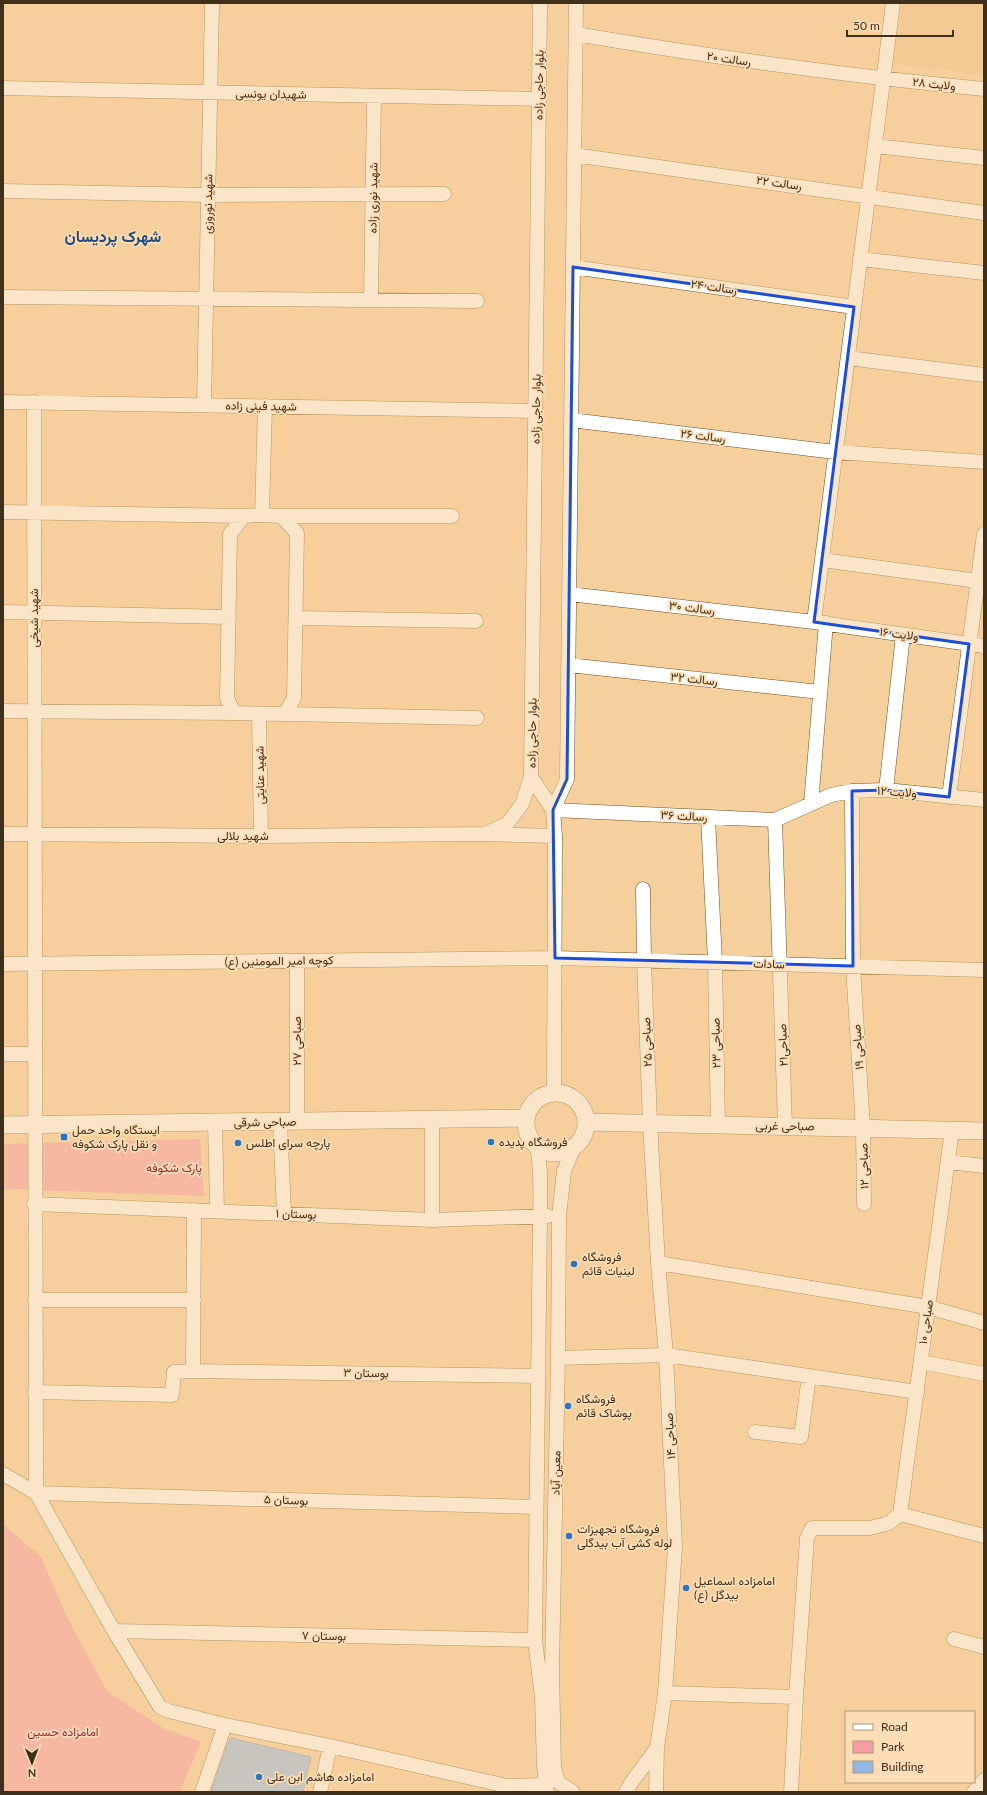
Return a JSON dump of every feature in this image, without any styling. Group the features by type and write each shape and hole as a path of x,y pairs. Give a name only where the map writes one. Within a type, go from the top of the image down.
{"main road":[{"path":"554,1093 568,1096 580,1104 584,1112 586,1122 583,1136 574,1147 565,1151 555,1152 545,1150 530,1138 527,1128 526,1118 536,1101 544,1095 554,1093"},
{"name":"صباحی شرقی","path":"3,1125 526,1118"},
{"name":"صباحی غربی","path":"586,1122 984,1131"}],"street":[{"name":"شهید نوروزی","path":"204,405 212,3"},
{"name":"بلوار حاجی زاده","path":"540,3 531,776 553,810 555,836 554,1093"},
{"name":"بلوار حاجی زاده","path":"553,810 567,779 576,3"},
{"path":"811,804 820,692 822,560 893,3"},
{"name":"رسالت ۲۰","path":"576,34 714,57 884,79"},
{"name":"ولایت ۲۸","path":"884,79 984,89"},
{"name":"شهیدان یونسی","path":"3,88 539,99"},
{"name":"شهید نوری زاده","path":"371,300 374,96"},
{"path":"875,146 984,158"},
{"name":"رسالت ۲۲","path":"574,155 984,213"},
{"path":"3,191 208,195 444,194"},
{"path":"860,259 984,273"},
{"name":"رسالت ۲۴","path":"573,267 854,307"},
{"path":"3,297 206,300 477,301"},
{"path":"848,358 984,375"},
{"name":"شهید فینی زاده","path":"3,402 536,411"},
{"name":"شهید شیخی","path":"34,402 34,1204 36,1493"},
{"path":"262,515 265,406"},
{"name":"رسالت ۲۶","path":"571,420 835,452 984,462"},
{"path":"3,512 244,516 452,516"},
{"path":"234,713 227,698 230,534 244,516"},
{"path":"281,516 296,534 294,698 285,714"},
{"path":"949,796 984,534"},
{"path":"822,560 978,581"},
{"name":"رسالت ۳۰","path":"569,594 820,623"},
{"path":"3,612 229,617"},
{"path":"296,618 476,621"},
{"name":"ولایت ۱۶","path":"820,623 984,646"},
{"path":"886,790 903,635"},
{"name":"رسالت ۳۲","path":"568,665 820,692"},
{"path":"3,711 234,713 477,718"},
{"name":"شهید عنایتی","path":"259,714 261,836"},
{"path":"484,834 507,824 522,804 531,776"},
{"name":"ولایت ۱۲","path":"811,804 831,795 852,791 886,790 984,800"},
{"name":"صباحی ۱۹","path":"852,791 853,966 863,1128"},
{"name":"رسالت ۳۶","path":"553,810 775,820 811,804"},
{"name":"صباحی ۲۳","path":"708,817 715,962 718,1125"},
{"name":"صباحی۲۱","path":"775,820 781,964 785,1126"},
{"name":"شهید بلالی","path":"3,834 261,836 484,834 555,836"},
{"name":"صباحی ۲۵","path":"643,890 650,1123"},
{"name":"سادات","path":"555,958 984,970"},
{"name":"کوچه امیر المومنین (ع)","path":"3,964 555,958"},
{"name":"صباحی ۲۷","path":"297,961 297,1121"},
{"path":"3,1054 34,1054"},
{"path":"432,1120 432,1220"},
{"path":"215,1122 217,1211"},
{"path":"280,1122 284,1213"},
{"name":"صباحی ۱۴","path":"650,1123 658,1263 666,1355 675,1546 665,1693 657,1748 656,1792"},
{"name":"صباحی ۱۲","path":"863,1128 864,1204"},
{"name":"صباحی ۱۰","path":"900,1514 952,1130"},
{"name":"معین آباد","path":"537,1145 541,1171 535,1640 542,1697 546,1788"},
{"name":"معین آباد","path":"573,1792 558,1782 554,1768 552,1669 559,1216 564,1171 574,1147"},
{"path":"948,1162 984,1166"},
{"name":"بوستان ۱","path":"34,1204 432,1220 559,1216"},
{"path":"193,1371 194,1210"},
{"path":"658,1263 928,1307 984,1324"},
{"path":"35,1300 194,1300"},
{"path":"558,1358 666,1355 917,1392"},
{"path":"920,1362 984,1374"},
{"name":"بوستان ۳","path":"35,1392 172,1395 174,1372 193,1371 538,1376"},
{"path":"755,1432 801,1437 809,1376"},
{"path":"3,1474 36,1493 114,1631 160,1707 169,1711 225,1725 330,1746 507,1786 546,1788"},
{"name":"بوستان ۵","path":"36,1493 536,1507"},
{"path":"791,1792 796,1697 808,1538 812,1528 870,1528 889,1523 900,1514 984,1536"},
{"name":"بوستان ۷","path":"114,1631 535,1640"},
{"path":"954,1639 984,1647"},
{"path":"665,1693 796,1697"},
{"path":"202,1792 225,1725"},
{"path":"320,1792 330,1746"},
{"path":"626,1792 657,1748"},
{"path":"974,1792 984,1780"}],"highlighted area":[{"path":"573,267 854,307 814,622 969,644 949,797 886,790 852,791 853,966 555,958 553,810 567,779"}],"shaded area":[{"path":"902,3 984,3 984,75 894,64"}],"green space":[{"name":"پارک شکوفه","path":"200,1139 204,1196 3,1189 3,1144"},
{"name":"امامزاده حسین","path":"3,1524 41,1557 69,1621 107,1691 163,1728 201,1742 180,1792 3,1792"}],"building":[{"name":"امامزاده هاشم ابن علی","path":"231,1738 311,1757 303,1792 211,1792"}],"place":[{"name":"ایستگاه واحد حمل و نقل پارک شکوفه","path":"64,1137"},
{"name":"فروشگاه پدیده","path":"491,1142"},
{"name":"پارچه سرای اطلس","path":"238,1143"},
{"name":"فروشگاه لبنیات قائم","path":"574,1264"},
{"name":"فروشگاه پوشاک قائم","path":"568,1406"},
{"name":"فروشگاه تجهیزات لوله کشی آب بیدگلی","path":"569,1536"},
{"name":"امامزاده اسماعیل (ع) بیدگل","path":"686,1588"},
{"name":"امامزاده هاشم ابن علی","path":"259,1777"}],"district":[{"name":"شهرک پردیسان","path":"113,236"}]}
